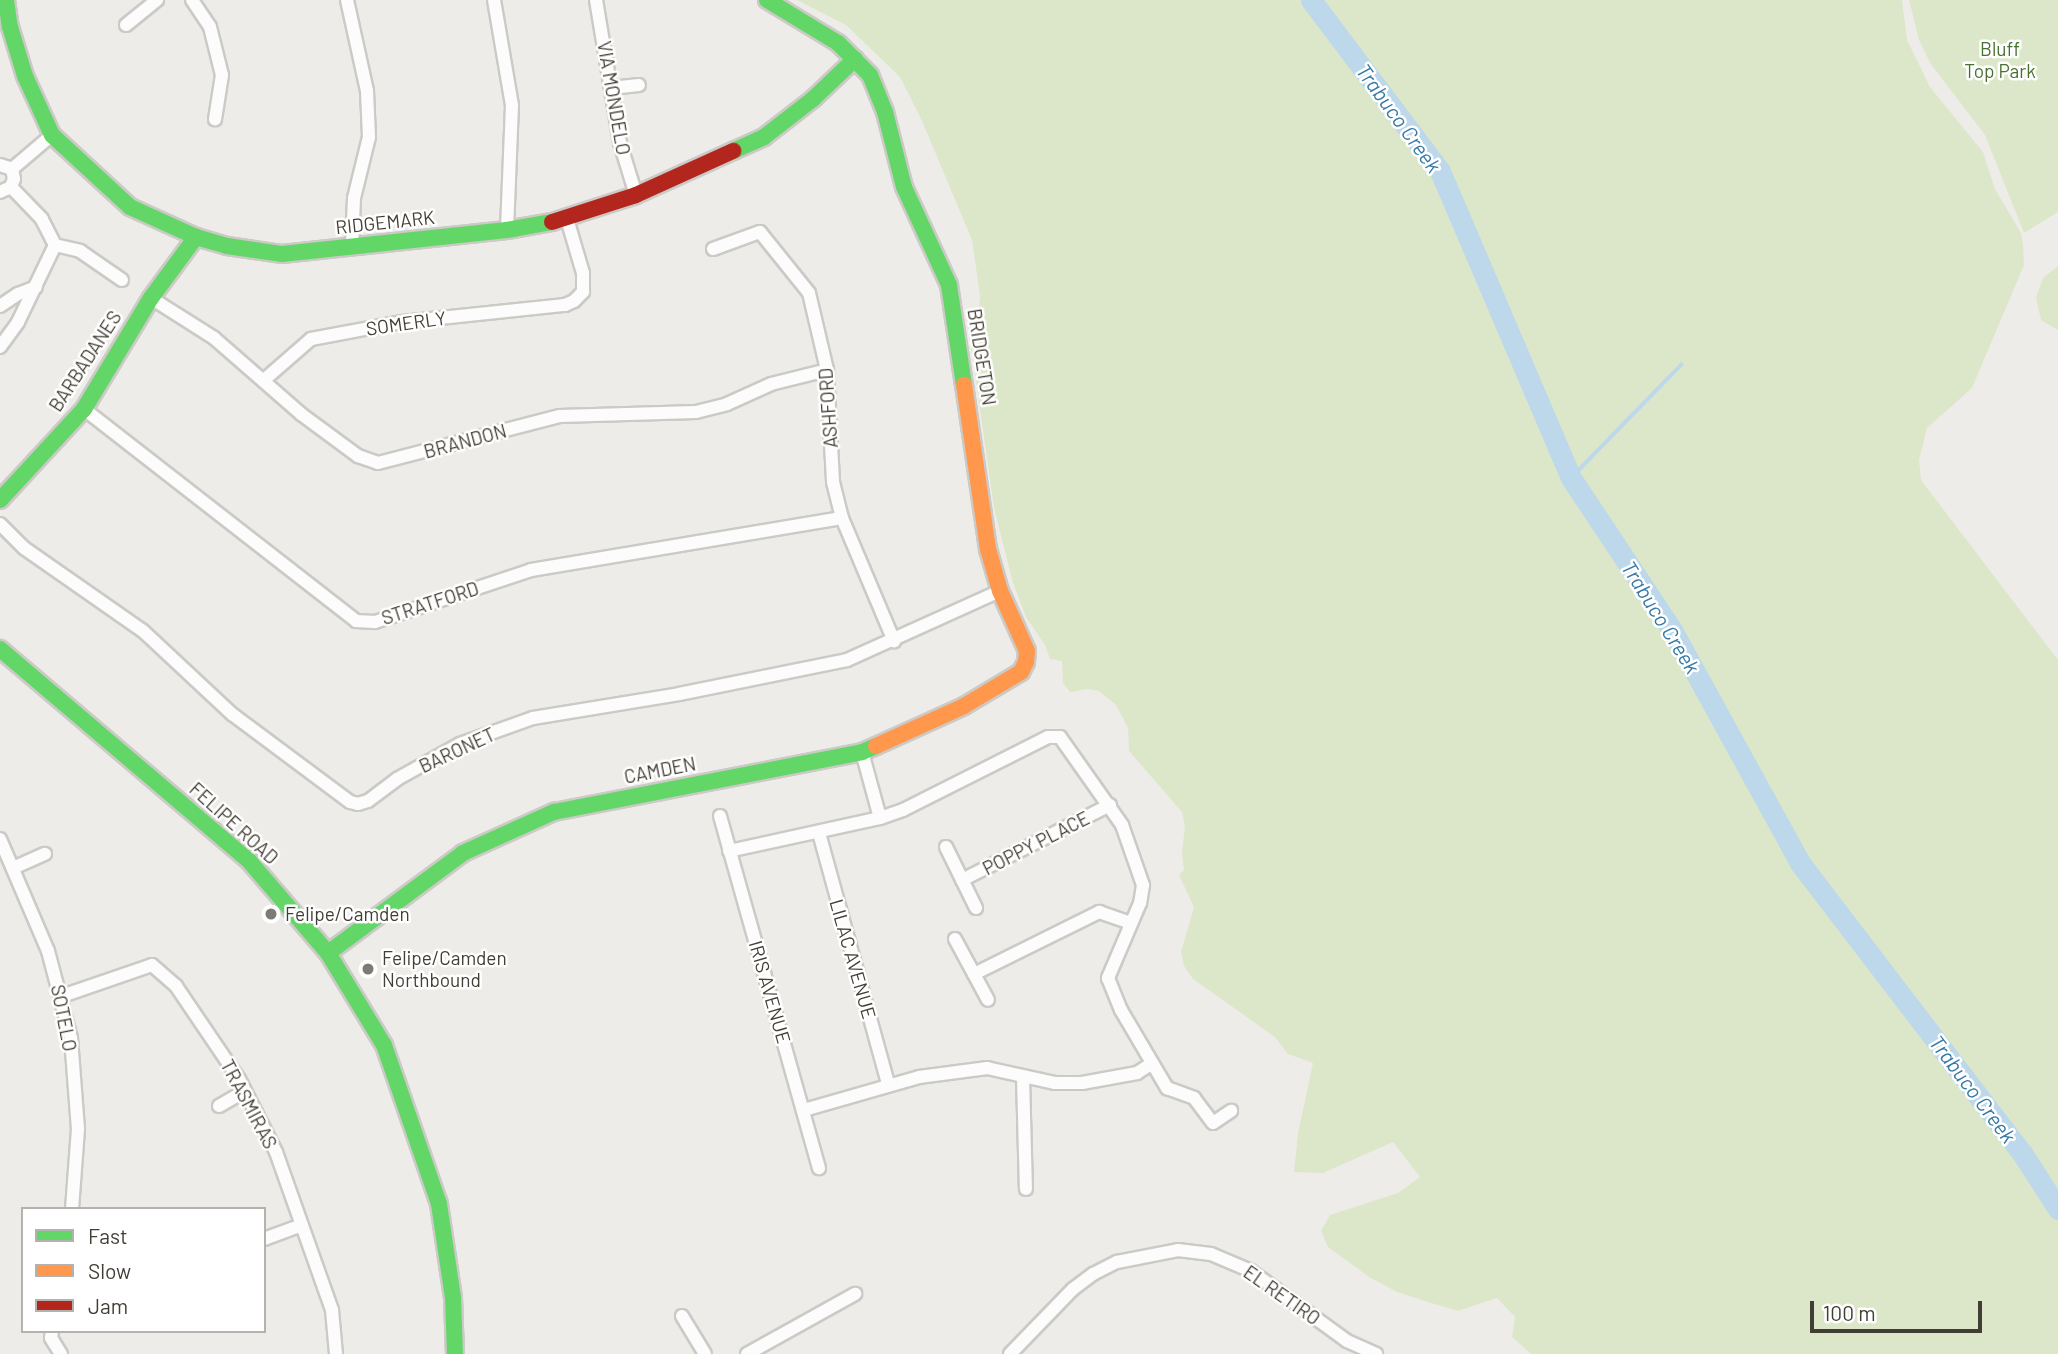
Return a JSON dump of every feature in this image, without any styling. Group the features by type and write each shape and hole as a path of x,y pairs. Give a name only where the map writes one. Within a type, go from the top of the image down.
{"street":[{"name":"RIDGEMARK","path":"6,0 10,27 25,76 52,135 130,207 196,237 227,246 282,254 507,230 567,219 636,195 764,137 813,99 855,59"},
{"path":"126,25 157,0"},
{"path":"192,0 210,27 222,75 215,119"},
{"path":"347,0 367,91 369,137 354,198 352,246"},
{"path":"494,0 512,105 507,230"},
{"name":"VIA MONDELO","path":"596,0 620,143 636,195"},
{"name":"BRIDGETON","path":"767,0 838,43 855,59 870,75 884,112 904,187 949,285 988,549 1000,591 1027,650 1026,662 1021,672"},
{"path":"611,88 639,85"},
{"path":"52,135 6,167 15,179 6,190 42,219 55,245 80,251 122,280"},
{"name":"SOMERLY","path":"264,380 311,339 402,322 565,304 583,292 583,273 567,219"},
{"name":"ASHFORD","path":"713,249 760,232 809,293 827,370 833,482 842,518 894,641"},
{"name":"BARBADANES","path":"0,500 84,409 151,298 196,237"},
{"path":"0,347 9,338 36,288 55,245"},
{"path":"0,306 18,294 36,288"},
{"name":"BRANDON","path":"151,298 214,338 301,414 358,456 386,463 559,416 695,412 727,404 771,384 827,370"},
{"name":"STRATFORD","path":"84,409 356,621 375,622 531,570 842,518"},
{"name":"BARONET","path":"0,524 24,548 144,631 232,714 350,802 358,804 368,801 397,779 460,744 533,718 785,674 847,660 1000,591"},
{"name":"FELIPE ROAD","path":"0,649 250,862 328,953 384,1045 439,1204 453,1298 455,1354"},
{"name":"CAMDEN","path":"328,953 463,853 554,812 862,752 964,706 1021,672"},
{"path":"729,851 880,818 1055,736 1064,740 1122,825 1143,885 1140,903 1108,978 1129,1027 1167,1088 1194,1098 1210,1122 1215,1122 1231,1111"},
{"path":"862,752 880,818"},
{"name":"POPPY PLACE","path":"962,880 1110,805"},
{"name":"IRIS AVENUE","path":"720,817 819,1168"},
{"name":"LILAC AVENUE","path":"818,833 888,1084"},
{"name":"SOTELO","path":"0,839 48,951 71,1038 78,1129 72,1207"},
{"name":"POPPY PLACE","path":"946,847 976,908"},
{"path":"13,868 45,853"},
{"path":"974,974 1099,912 1131,923"},
{"path":"956,939 988,1000"},
{"name":"TRASMIRAS","path":"62,996 152,965 176,986 239,1079 243,1092 276,1152 332,1310 336,1354"},
{"path":"804,1110 888,1084 987,1068 1055,1083 1101,1081 1137,1073 1152,1064"},
{"path":"1023,1077 1026,1189"},
{"path":"219,1106 243,1092"},
{"path":"266,1238 302,1225"},
{"name":"EL RETIRO","path":"1010,1354 1073,1289 1093,1274 1140,1255 1178,1250 1210,1254 1251,1271 1347,1341 1376,1354"},
{"path":"747,1354 855,1294"},
{"path":"682,1316 705,1354"},
{"path":"52,1333 51,1338 61,1354"},
{"path":"1340,1354 1347,1341"}],"green space":[{"path":"797,0 1902,0 1907,40 1930,87 1983,152 1995,189 2021,233 2023,244 2024,265 1972,388 1927,428 1919,460 1921,480 2058,660 2058,1354 1531,1354 1512,1337 1515,1317 1497,1298 1458,1311 1428,1302 1397,1292 1369,1277 1328,1247 1321,1231 1330,1215 1398,1193 1420,1177 1393,1142 1323,1173 1294,1172 1298,1133 1313,1063 1288,1054 1275,1037 1193,979 1184,966 1181,952 1194,907 1179,875 1184,870 1182,852 1185,827 1182,812 1129,751 1128,728 1116,705 1099,691 1088,689 1070,692 1063,683 1062,661 1050,659 1045,645 1026,617 1013,583 994,508 969,332 978,320 980,296 972,240 922,121 900,77 846,25"},
{"name":"Bluff Top Park","path":"1909,0 2058,0 2058,212 2024,233 1985,135 1930,63 1919,40"},
{"path":"2058,266 2058,330 2041,320 2036,298 2043,278"}],"waterway":[{"name":"Trabuco Creek","path":"1311,0 1440,171 1571,478 1672,630 1800,863 2022,1153 2058,1209"},
{"path":"1571,478 1681,365"}],"traffic: fast":[{"path":"6,0 10,27 25,76 52,135 130,207 196,237 227,246 282,254 507,230 552,222"},
{"path":"767,0 838,43 870,75 885,112 904,187 949,285 964,385"},
{"path":"733,151 764,137 813,99 855,59"},
{"path":"0,500 84,409 151,298 196,237"},
{"path":"0,649 250,862 328,953 384,1045 439,1204 453,1298 455,1354"},
{"path":"328,953 463,853 554,812 862,752 876,746"}],"traffic: slow":[{"path":"876,746 964,706 1021,672 1026,662 1027,651 1000,591 988,549 964,385"}],"traffic: jam":[{"path":"552,222 636,195 733,151"}],"place":[{"name":"Felipe/Camden","path":"271,914"},
{"name":"Felipe/Camden Northbound","path":"368,969"}]}
